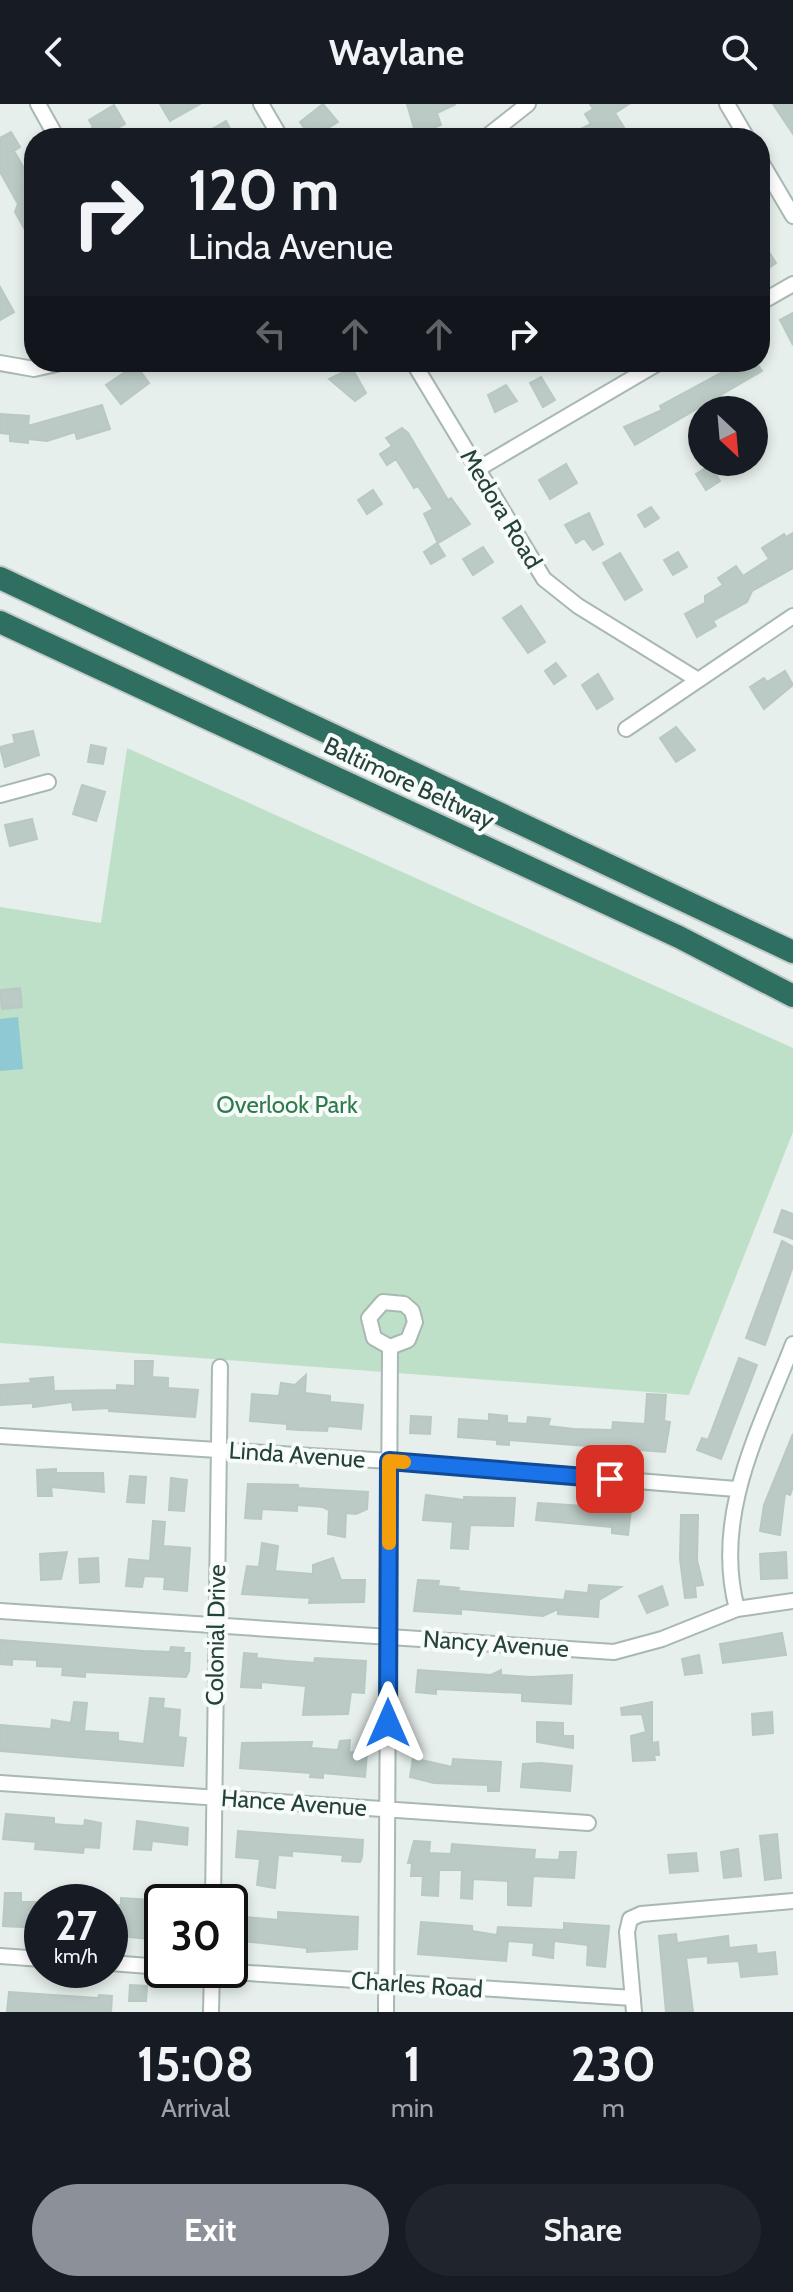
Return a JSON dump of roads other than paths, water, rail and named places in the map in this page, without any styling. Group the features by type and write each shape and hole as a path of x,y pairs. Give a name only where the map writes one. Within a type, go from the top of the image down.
{"highway":[{"name":"Baltimore Beltway","path":"0,578 793,952"},
{"name":"Baltimore Beltway","path":"0,622 679,937 793,996"}],"street":[{"path":"38,104 51,128"},
{"path":"261,104 275,128"},
{"path":"498,128 528,104"},
{"path":"727,104 741,128"},
{"path":"770,177 793,216"},
{"path":"770,297 793,284"},
{"path":"0,363 24,367"},
{"name":"Medora Road","path":"419,372 544,579 578,606 698,680"},
{"path":"476,470 643,372"},
{"path":"626,729 793,616"},
{"path":"0,795 48,782"},
{"path":"737,1609 728,1557 736,1489 793,1344"},
{"path":"386,2012 390,1347"},
{"name":"Colonial Drive","path":"213,1884 220,1367"},
{"name":"Linda Avenue","path":"0,1436 389,1461 736,1489"},
{"name":"Nancy Avenue","path":"0,1611 216,1623 614,1652 662,1639 737,1609 793,1601"},
{"name":"Hance Avenue","path":"0,1783 588,1823"},
{"path":"634,2005 627,1932 630,1919 641,1914 793,1901"},
{"path":"0,1956 24,1958"},
{"name":"Charles Road","path":"248,1973 634,2005"},
{"path":"211,2012 212,1988"}],"water":[{"path":"18,1017 23,1069 0,1071 0,1019"}],"park label":[{"name":"Overlook Park","path":"287,1105"}]}
